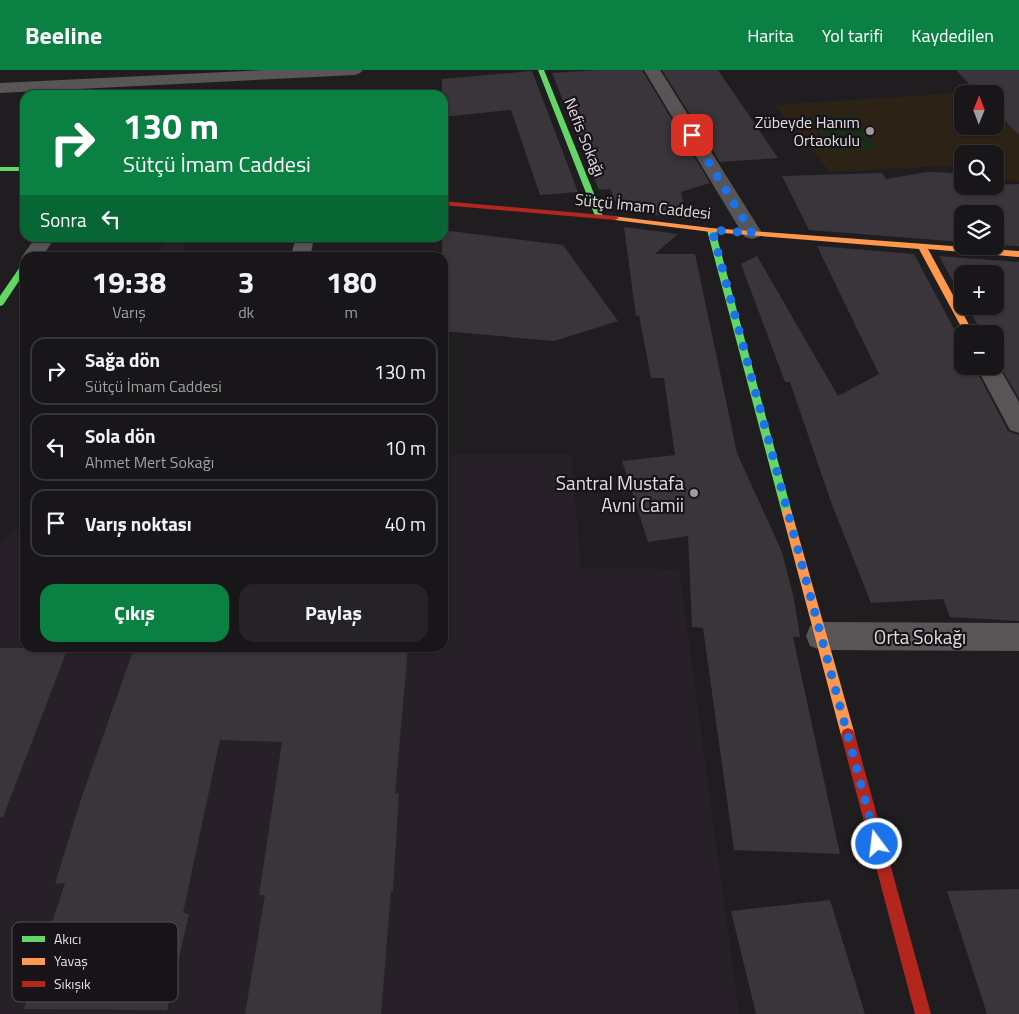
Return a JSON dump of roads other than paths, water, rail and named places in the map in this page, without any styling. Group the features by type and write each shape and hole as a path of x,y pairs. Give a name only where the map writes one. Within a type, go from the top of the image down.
{"street":[{"path":"0,88 354,70"},
{"name":"Nefis Sokağı","path":"541,70 599,216"},
{"path":"652,70 752,233"},
{"path":"277,88 285,74"},
{"path":"0,169 20,169"},
{"name":"Sütçü İmam Caddesi","path":"448,203 599,216 712,230 923,248 1019,254"},
{"path":"712,230 923,1014"},
{"path":"923,248 965,325"},
{"path":"0,303 20,273"},
{"path":"992,375 1019,424"},
{"name":"Orta Sokağı","path":"821,636 1019,637"}],"place":[{"name":"Zübeyde Hanım Ortaokulu","path":"870,131"},
{"name":"Santral Mustafa Avni Camii","path":"694,493"}]}
